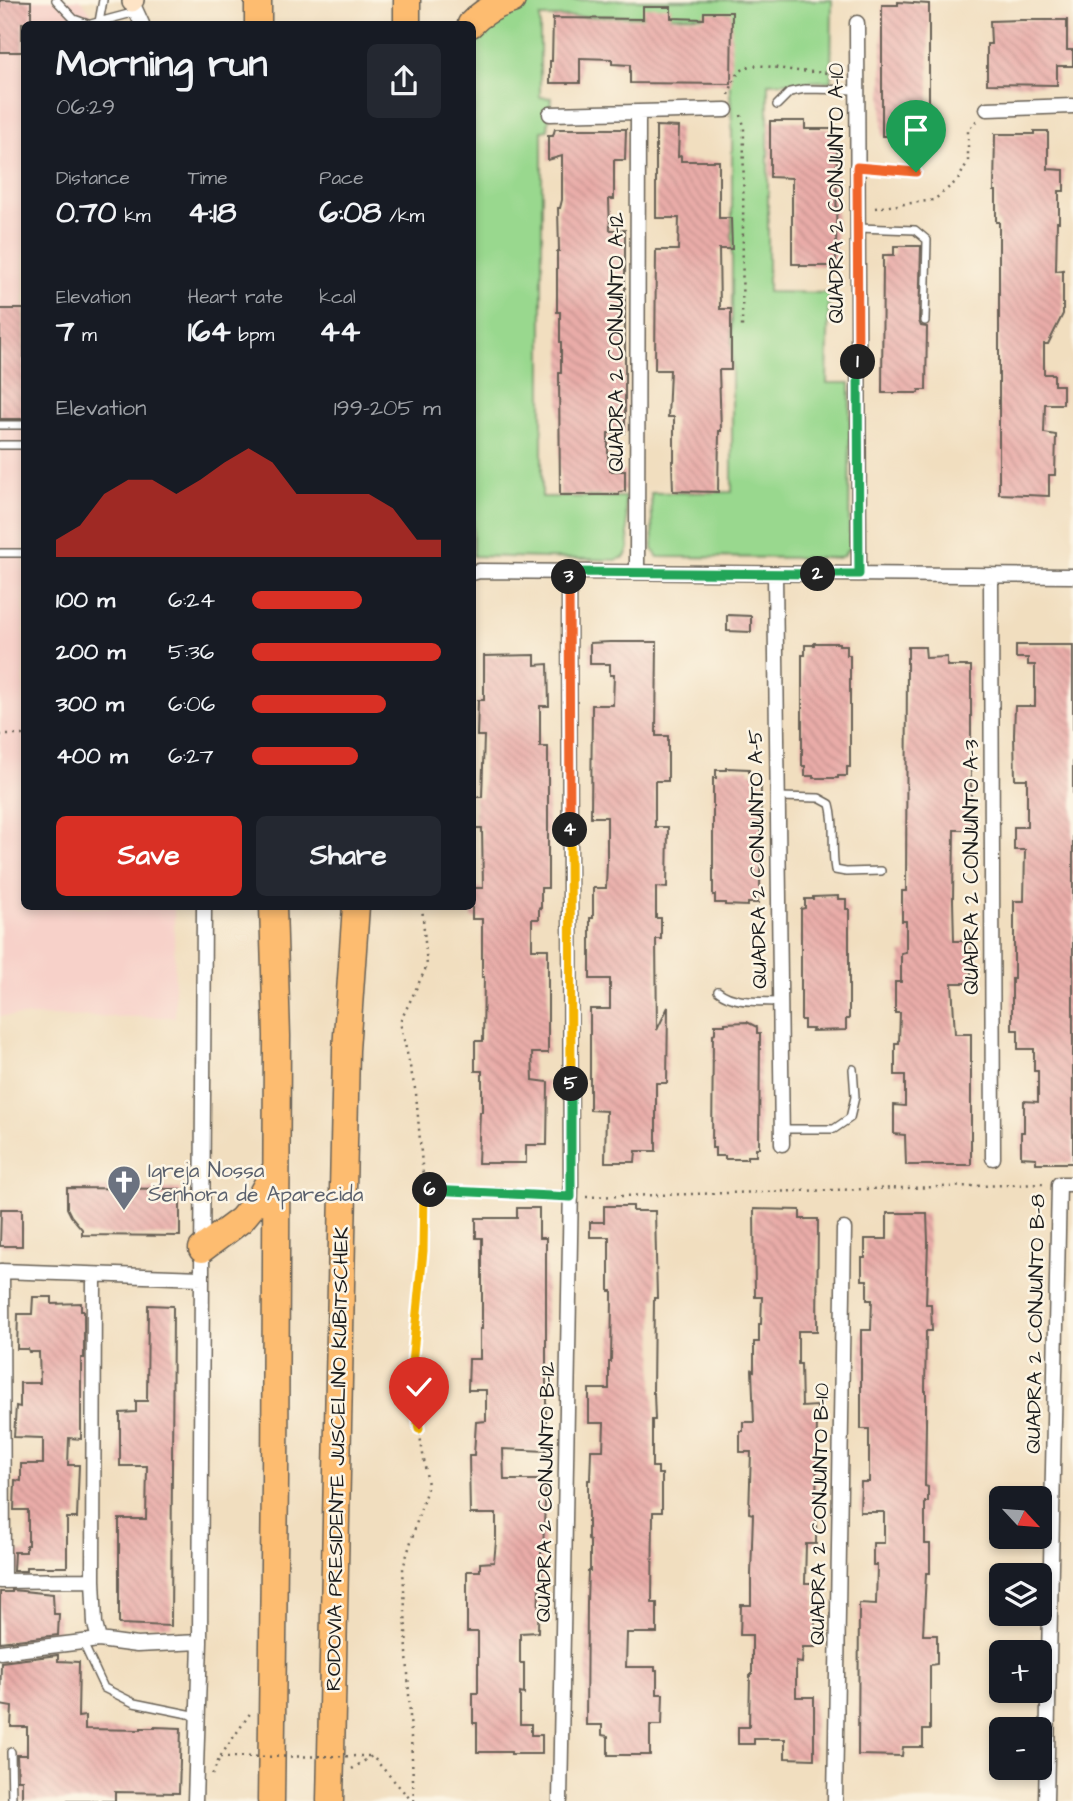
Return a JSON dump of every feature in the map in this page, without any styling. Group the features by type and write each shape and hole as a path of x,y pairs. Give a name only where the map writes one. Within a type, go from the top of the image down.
{"highway":[{"path":"407,0 407,21"},
{"path":"474,21 498,5 512,0"},
{"path":"271,1801 277,1036 273,910"},
{"name":"RODOVIA PRESIDENTE JUSCELINO KUBITSCHEK","path":"330,1801 345,1050 356,910"},
{"path":"202,1249 242,1220 260,1198 276,1166"}],"street":[{"name":"QUADRA 2 CONJUNTO A-10","path":"857,23 859,574"},
{"path":"987,109 1073,106"},
{"path":"550,114 726,110"},
{"name":"QUADRA 2 CONJUNTO A-12","path":"637,572 638,112"},
{"path":"476,571 1073,576"},
{"name":"QUADRA 2 CONJUNTO B-12","path":"560,1801 571,1190 569,572"},
{"name":"QUADRA 2 CONJUNTO A-5","path":"775,574 782,1137"},
{"name":"QUADRA 2 CONJUNTO A-3","path":"991,575 993,1158"},
{"path":"195,1801 200,1642 204,910"},
{"name":"QUADRA 2 CONJUNTO B-8","path":"1046,1801 1066,1184"},
{"name":"QUADRA 2 CONJUNTO B-10","path":"835,1801 844,1228"},
{"path":"93,1580 1,1581 1,1271 202,1278"},
{"path":"94,1275 93,1580 99,1640"},
{"path":"0,1653 99,1640 137,1645 200,1642"}],"lane":[{"path":"57,0 74,19 80,21"},
{"path":"99,21 103,0"},
{"path":"102,21 135,8"},
{"path":"777,105 790,92 805,89 857,90"},
{"path":"857,167 916,172"},
{"path":"858,228 915,230 927,240 925,321"},
{"path":"0,425 21,425"},
{"path":"0,444 21,445"},
{"path":"0,553 21,553"},
{"path":"778,797 819,798 830,803 834,817 835,870 881,871"},
{"path":"718,991 725,997 780,1002"},
{"path":"782,1137 834,1129 850,1118 855,1097 853,1069"},
{"path":"424,1189 571,1190"},
{"path":"83,1642 104,1688 134,1703 198,1716"},
{"path":"10,1752 12,1801"}],"path":[{"path":"742,328 744,126 742,116 726,110 733,80 743,70 755,65 831,73 830,89"},
{"path":"857,211 934,200 958,180 968,161 968,130 987,109"},
{"path":"0,734 21,735"},
{"path":"413,1801 403,1568 428,1485 411,1374 423,1251 424,1189 416,1093 400,1022 427,966 422,910"},
{"path":"571,1190 1066,1184"},
{"path":"210,1779 220,1757 250,1713"},
{"path":"220,1757 372,1756 413,1801"}],"shaded area":[{"path":"0,0 82,0 96,21 21,21 21,910 174,910 175,1017 0,1016"}],"green space":[{"path":"536,0 832,0 831,81 768,83 768,292 829,293 827,383 850,383 849,548 843,556 658,557 653,550 651,493 732,492 732,123 725,16 540,17 540,97 551,98 548,130 542,131 542,497 625,497 629,548 625,557 616,560 476,556 476,34 511,8"}],"building":[{"path":"0,0 31,1 31,21 21,21 21,52 0,52"},
{"path":"898,2 929,4 929,137 898,139 898,136 882,136 882,5 898,5"},
{"path":"643,7 671,7 671,18 704,19 704,12 732,12 731,84 630,83 630,65 612,64 612,59 580,58 580,83 550,83 553,18 643,19"},
{"path":"1067,20 1067,50 1073,50 1073,66 1057,66 1057,85 987,84 990,21"},
{"path":"770,121 805,121 805,129 837,129 836,266 792,264 792,178 770,177"},
{"path":"656,126 679,127 678,157 681,156 681,161 719,161 719,218 731,218 732,249 719,249 720,309 731,309 731,370 719,370 721,431 718,492 673,491 674,417 668,417 670,370 655,370 656,250 678,250 679,218 656,218"},
{"path":"555,129 626,129 625,160 614,160 614,199 609,199 610,230 625,230 625,433 608,433 610,471 625,471 625,491 619,492 619,495 560,495 561,342 560,312 557,312 557,251 558,208 562,200 562,156 548,160 548,136 553,136"},
{"path":"1034,131 1048,131 1048,169 1064,170 1064,191 1059,191 1056,271 1063,270 1063,314 1048,344 1044,344 1044,374 1054,374 1054,385 1063,385 1063,404 1045,404 1044,433 1056,435 1055,475 1049,475 1049,496 999,494 999,222 996,222 994,191 995,134 1034,134"},
{"path":"894,246 921,246 919,321 921,326 927,327 926,390 919,390 918,393 882,393 883,255 894,255"},
{"path":"0,309 21,309 21,419 0,419"},
{"path":"727,615 751,616 751,632 727,631"},
{"path":"657,642 656,736 668,736 668,781 655,781 655,827 668,827 667,888 656,887 656,918 661,918 661,939 656,939 657,1030 668,1007 667,1083 656,1083 656,1151 636,1151 635,1162 605,1162 606,1111 590,1110 590,1009 610,1009 610,979 590,979 593,888 606,888 607,861 607,817 591,817 592,705 613,705 614,675 610,675 610,664 590,664 590,643"},
{"path":"805,645 847,645 847,655 850,655 850,767 847,767 847,776 838,778 805,776 805,766 802,766 802,655 805,655"},
{"path":"1016,645 1073,645 1073,1163 1036,1163 1036,1158 1021,1157 1024,1101 1038,1102 1038,1071 1034,1071 1034,1049 1018,1049 1018,1030 1012,1030 1014,901 1024,901 1025,850 1014,850 1014,827 1027,827 1027,779 1015,779 1014,735 1015,706 1035,706 1035,665 1028,665 1028,658 1016,658"},
{"path":"908,647 925,647 926,658 947,657 947,666 971,666 971,830 954,830 953,900 954,941 971,941 971,983 952,983 955,1034 971,1034 971,1165 906,1165 905,1135 894,1134 894,1105 905,1106 905,1075 895,1075 895,1043 899,1043 900,1013 895,1013 895,982 901,982 901,953 906,952 902,891 906,891"},
{"path":"535,655 535,665 548,664 549,706 540,706 540,747 548,747 548,888 541,888 539,919 532,919 532,949 548,949 548,1053 532,1053 533,1080 548,1082 547,1145 526,1145 526,1163 478,1163 482,1071 475,1071 475,1041 483,1041 484,977 482,919 472,919 472,910 476,910 476,888 483,888 482,828 476,828 476,797 482,797 484,736 477,736 478,700 484,700 484,656"},
{"path":"749,769 749,772 758,772 758,779 761,779 760,895 758,903 748,903 748,906 715,903 713,895 713,778 716,778 716,770"},
{"path":"838,896 838,899 846,899 846,909 849,909 849,1019 846,1019 846,1030 812,1031 813,1029 804,1029 804,1020 801,1020 801,909 805,908 805,899"},
{"path":"747,1022 757,1027 757,1033 760,1033 759,1148 756,1148 756,1156 747,1156 747,1159 725,1159 725,1156 715,1156 715,1148 712,1148 713,1034 715,1025"},
{"name":"Igreja Nossa Senhora de Aparecida","path":"67,1188 180,1189 180,1236 82,1235 82,1229 67,1208"},
{"path":"604,1206 633,1206 633,1211 655,1211 657,1298 654,1298 655,1420 652,1420 652,1467 658,1467 658,1474 662,1474 662,1512 653,1512 652,1603 657,1603 657,1633 627,1633 626,1667 655,1667 657,1670 657,1694 663,1694 662,1725 650,1725 650,1755 608,1755 608,1736 602,1735 602,1725 586,1725 587,1602 590,1571 588,1480 591,1450 603,1450 604,1423 589,1423 589,1389 609,1389 612,1298 612,1291 609,1291 609,1237 590,1237 590,1222 604,1222"},
{"path":"517,1208 539,1208 539,1238 546,1238 546,1451 503,1449 504,1480 546,1480 538,1632 520,1633 524,1694 520,1693 520,1724 531,1724 531,1735 542,1735 542,1754 477,1752 473,1693 478,1693 478,1632 467,1632 467,1571 480,1571 480,1563 494,1562 496,1541 496,1514 470,1514 469,1455 474,1455 476,1422 486,1421 486,1390 468,1390 469,1359 480,1359 482,1329 482,1238 476,1238 476,1218 517,1218"},
{"path":"1,1209 22,1209 22,1246 0,1246"},
{"path":"754,1209 800,1210 800,1219 818,1219 817,1331 798,1331 802,1407 817,1406 816,1544 806,1544 805,1583 815,1583 815,1647 803,1647 802,1663 796,1662 796,1697 814,1697 814,1759 785,1758 785,1739 754,1739 754,1744 738,1744 738,1727 749,1727 752,1675 752,1635 740,1635 741,1605 751,1605 753,1514 749,1513 751,1452 740,1452 740,1431 743,1431 743,1422 754,1422 754,1342 759,1342 761,1324 762,1297 755,1297"},
{"path":"887,1213 927,1213 926,1304 931,1304 932,1331 926,1331 925,1486 928,1487 928,1502 925,1502 925,1544 930,1544 930,1573 926,1573 923,1635 937,1635 937,1664 930,1665 930,1730 923,1730 923,1747 903,1747 902,1756 858,1755 859,1603 876,1604 877,1565 873,1565 873,1543 884,1543 884,1512 860,1512 861,1482 869,1482 869,1429 861,1429 861,1330 871,1330 872,1300 867,1300 867,1280 862,1280 862,1258 865,1258 865,1239 887,1239"},
{"path":"33,1297 52,1297 52,1304 81,1303 81,1311 84,1311 81,1439 69,1438 68,1465 79,1465 77,1518 67,1518 67,1567 26,1567 26,1571 13,1571 14,1552 26,1552 28,1545 28,1510 14,1510 15,1480 21,1481 21,1464 43,1464 43,1438 14,1437 16,1406 20,1407 20,1383 40,1383 39,1352 17,1349 18,1314 32,1314"},
{"path":"148,1305 173,1306 171,1626 119,1624 119,1519 146,1519 147,1466 120,1466 120,1413 136,1412 136,1401 147,1401"},
{"path":"12,1590 53,1594 54,1614 59,1614 58,1635 0,1642 0,1592"},
{"path":"58,1655 58,1661 79,1662 78,1717 85,1716 85,1729 181,1728 179,1793 115,1792 115,1801 22,1801 22,1780 18,1780 17,1755 27,1755 27,1727 11,1727 12,1707 0,1705 1,1662"}],"place":[{"name":"Igreja Nossa Senhora de Aparecida","path":"124,1212"}],"route":[{"path":"419,1429 411,1374 423,1251 424,1189 571,1197 569,572 859,574 857,167 916,172"}]}
